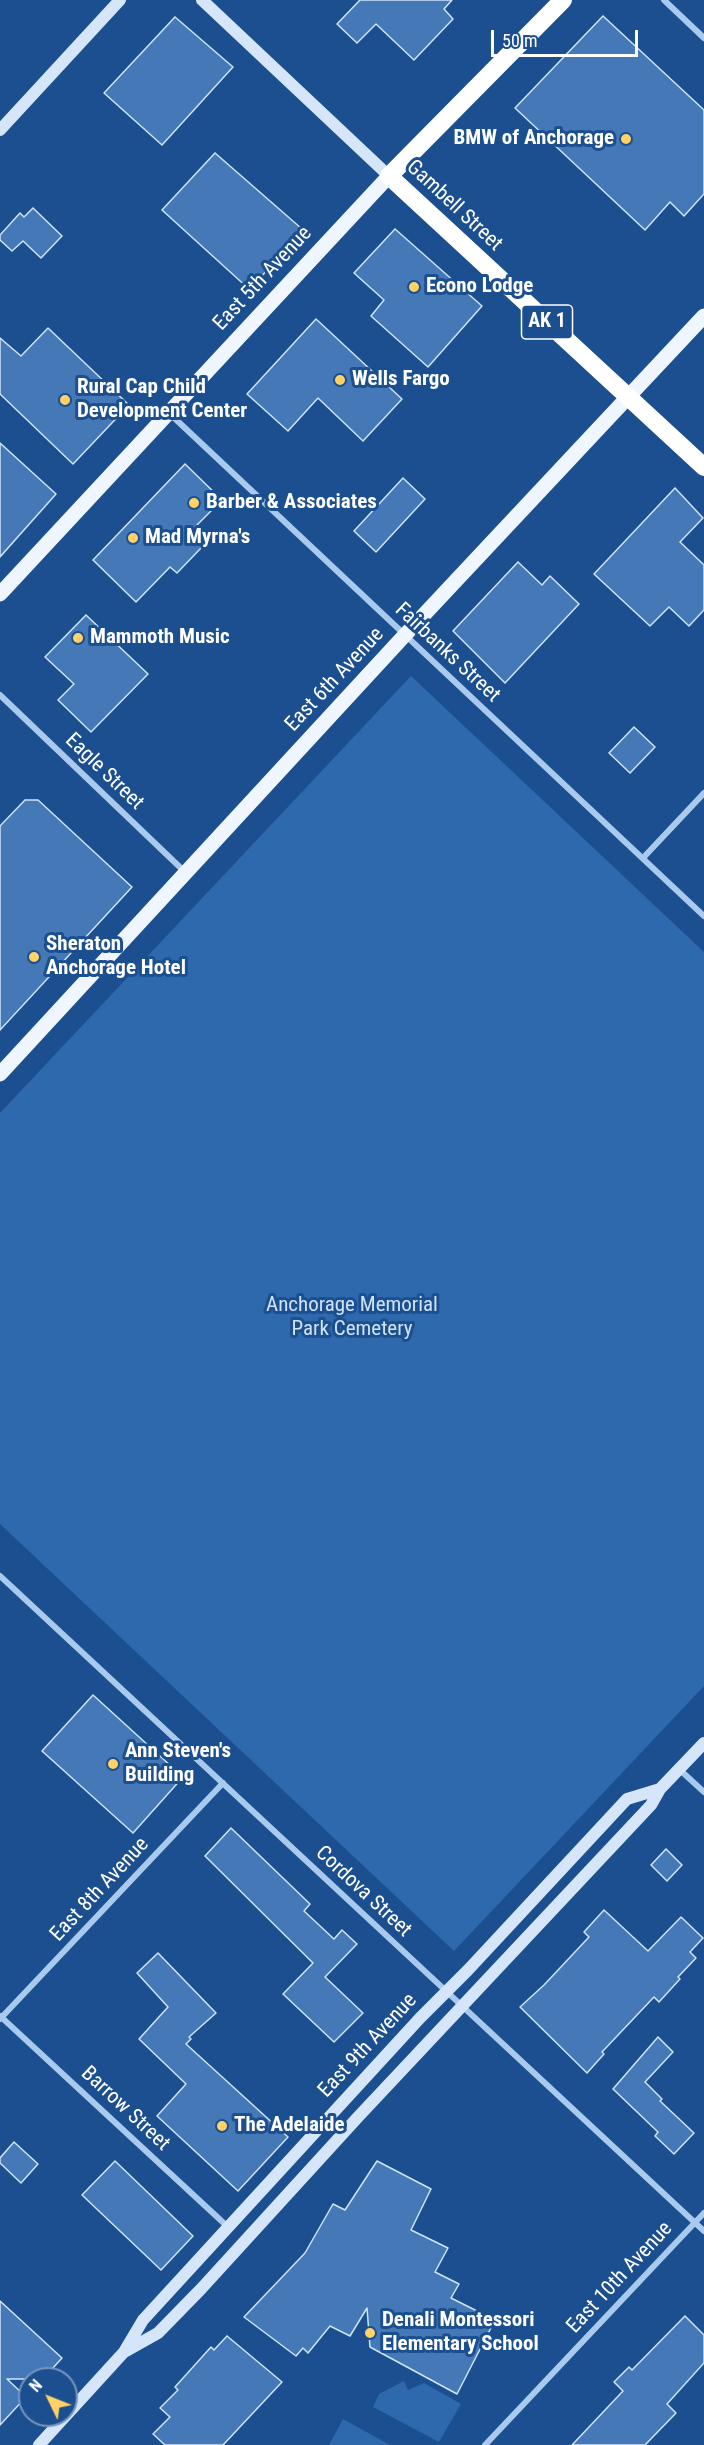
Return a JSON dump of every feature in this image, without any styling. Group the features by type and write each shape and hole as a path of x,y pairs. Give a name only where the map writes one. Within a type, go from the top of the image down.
{"highway":[{"name":"East 5th Avenue","path":"390,176 563,0"},
{"name":"Gambell Street","path":"390,176 704,467"}],"main road":[{"name":"East 5th Avenue","path":"0,594 390,176"},
{"name":"East 6th Avenue","path":"0,1074 404,636 704,316"}],"street":[{"path":"0,130 120,0"},
{"name":"Gambell Street","path":"202,0 390,176"},
{"path":"664,0 704,38"},
{"name":"Fairbanks Street","path":"169,413 704,916"},
{"name":"Eagle Street","path":"0,695 186,873"},
{"path":"643,858 704,793"},
{"name":"Cordova Street","path":"0,1576 704,2231"},
{"name":"East 9th Avenue","path":"124,2352 158,2333 651,1805 660,1789 704,1743"},
{"path":"679,1769 704,1792"},
{"name":"East 8th Avenue","path":"1,2017 223,1783"},
{"name":"East 9th Avenue","path":"39,2445 124,2352 143,2320 627,1799 660,1789"},
{"name":"Barrow Street","path":"1,2017 228,2227"},
{"name":"East 10th Avenue","path":"485,2445 704,2212"}],"green space":[{"name":"Anchorage Memorial Park Cemetery","path":"411,676 704,952 704,1686 454,1951 0,1524 0,1113"},
{"path":"404,2381 408,2390 424,2383 461,2404 439,2442 373,2407 379,2394"},
{"path":"343,2419 390,2445 329,2445"}],"building":[{"path":"360,0 452,0 444,9 453,19 414,60 376,24 357,43 337,24"},
{"name":"BMW of Anchorage","path":"603,16 704,110 704,194 684,216 670,202 645,230 515,108"},
{"path":"175,17 233,67 162,145 104,93"},
{"path":"215,153 302,229 250,290 162,210"},
{"path":"33,208 62,236 41,258 23,241 12,251 0,240 0,235 20,213 24,217"},
{"name":"Econo Lodge","path":"395,229 482,306 428,367 371,316 384,300 354,273"},
{"name":"Wells Fargo","path":"316,319 402,399 363,441 318,398 288,431 247,394"},
{"name":"Rural Cap Child Development Center","path":"48,328 129,405 73,464 0,394 0,338 21,356"},
{"path":"0,443 56,494 0,557"},
{"path":"185,464 222,500 188,534 202,547 177,573 170,567 136,602 93,560"},
{"path":"403,478 425,499 376,552 354,531"},
{"path":"675,488 703,518 680,542 704,565 704,610 689,626 669,607 650,626 594,574"},
{"path":"518,562 542,585 550,576 579,604 505,683 453,631"},
{"path":"86,615 148,674 91,732 58,700 74,684 45,657"},
{"path":"634,727 655,747 630,773 609,753"},
{"name":"Sheraton Anchorage Hotel","path":"25,800 38,800 132,887 0,1030 0,826"},
{"name":"Ann Steven's Building","path":"93,1695 183,1777 133,1833 42,1751"},
{"path":"231,1828 310,1904 304,1911 334,1939 342,1930 357,1944 325,1977 363,2013 334,2042 283,1994 313,1963 205,1856"},
{"path":"666,1849 682,1865 667,1881 651,1865"},
{"path":"604,1910 648,1951 681,1917 703,1938 690,1952 696,1958 678,1977 680,1979 659,2002 654,1997 602,2052 604,2054 587,2073 520,2007 589,1937 584,1932"},
{"name":"The Adelaide","path":"158,1953 216,2013 189,2037 191,2039 186,2044 288,2137 238,2191 157,2116 186,2084 139,2039 168,2007 137,1973"},
{"path":"658,2037 673,2052 645,2082 662,2099 660,2101 694,2133 674,2154 655,2136 658,2132 613,2089"},
{"path":"14,2142 38,2164 21,2183 0,2163 0,2158"},
{"path":"115,2161 193,2236 161,2270 82,2195"},
{"name":"Denali Montessori Elementary School","path":"377,2161 431,2189 411,2230 448,2248 435,2272 459,2284 451,2298 495,2320 457,2394 370,2347 367,2308 350,2336 330,2326 308,2353 303,2348 296,2356 244,2317 305,2253 333,2204 345,2210"},
{"path":"0,2301 62,2358 54,2367 18,2367 18,2379 7,2379 18,2389 18,2406 0,2425"},
{"path":"685,2316 704,2335 704,2363 667,2404 676,2413 645,2445 572,2445 623,2391 614,2382 629,2367 632,2370"},
{"path":"227,2336 282,2382 223,2445 165,2445 153,2434 170,2417 160,2408 178,2390 175,2387 211,2347 214,2350"}],"place":[{"name":"BMW of Anchorage","path":"626,139"},
{"name":"Econo Lodge","path":"414,287"},
{"name":"Wells Fargo","path":"340,380"},
{"name":"Rural Cap Child Development Center","path":"65,400"},
{"name":"Barber & Associates","path":"194,503"},
{"name":"Mad Myrna's","path":"133,538"},
{"name":"Mammoth Music","path":"78,638"},
{"name":"Sheraton Anchorage Hotel","path":"34,957"},
{"name":"Ann Steven's Building","path":"113,1764"},
{"name":"The Adelaide","path":"222,2126"},
{"name":"Denali Montessori Elementary School","path":"370,2333"}]}
